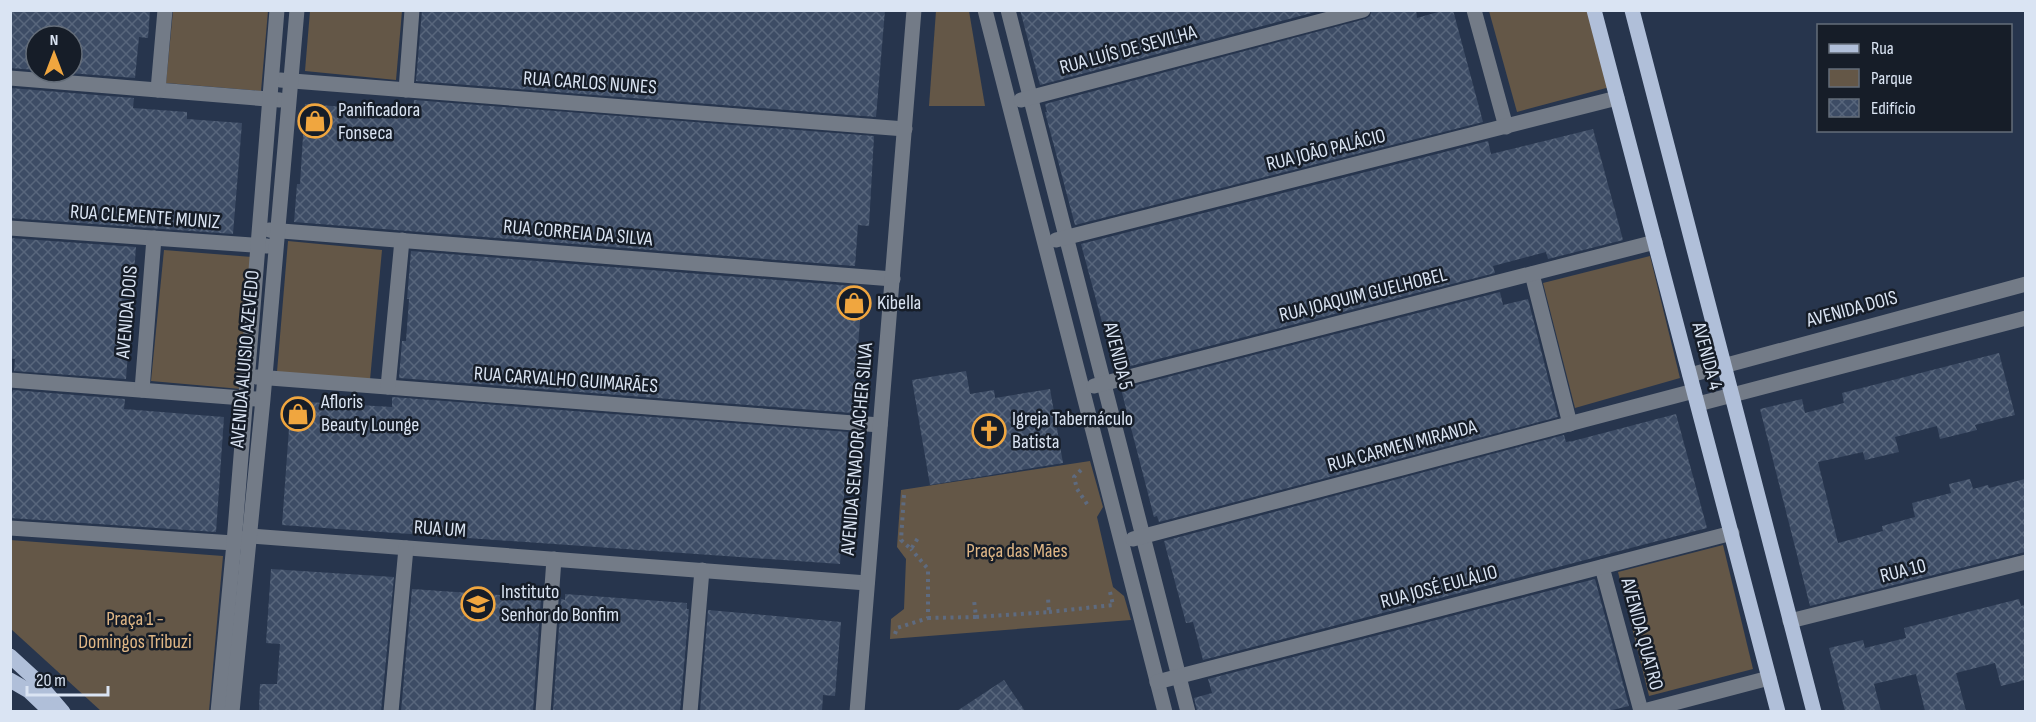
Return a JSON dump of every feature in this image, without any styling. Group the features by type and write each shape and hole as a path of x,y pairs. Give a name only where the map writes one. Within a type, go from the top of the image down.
{"main road":[{"name":"AVENIDA 4","path":"1594,10 1778,711"},
{"name":"AVENIDA 4","path":"1632,10 1814,711"},
{"path":"10,656 34,678 63,711"},
{"path":"10,680 29,691 51,711"}],"street":[{"path":"158,90 165,10"},
{"name":"AVENIDA ALUISIO AZEVEDO","path":"218,711 234,543 277,10"},
{"name":"AVENIDA ALUISIO AZEVEDO","path":"232,711 265,378 297,10"},
{"path":"406,90 412,10"},
{"name":"AVENIDA SENADOR ACHER SILVA","path":"857,711 914,10"},
{"path":"985,10 1165,711"},
{"name":"AVENIDA 5","path":"1008,10 1188,711"},
{"name":"RUA LUÍS DE SEVILHA","path":"1008,103 1363,10"},
{"path":"1474,10 1506,127"},
{"path":"10,78 289,100"},
{"name":"RUA CARLOS NUNES","path":"272,80 905,129"},
{"name":"RUA JOÃO PALÁCIO","path":"1045,244 1617,98"},
{"name":"RUA CLEMENTE MUNIZ","path":"10,228 276,247"},
{"name":"RUA CORREIA DA SILVA","path":"260,229 892,279"},
{"name":"AVENIDA DOIS","path":"142,390 154,238"},
{"path":"388,387 402,240"},
{"name":"RUA JOAQUIM GUELHOBEL","path":"1082,390 1655,242"},
{"path":"1532,274 1570,424"},
{"name":"AVENIDA DOIS","path":"1690,375 2025,284"},
{"path":"1696,397 1732,395 2025,318"},
{"name":"RUA CARVALHO GUIMARÃES","path":"248,376 880,425"},
{"path":"10,380 263,399"},
{"name":"RUA CARMEN MIRANDA","path":"1121,542 1570,424 1696,397"},
{"name":"RUA UM","path":"10,528 234,543 250,536 867,583"},
{"name":"RUA JOSÉ EULÁLIO","path":"1157,682 1732,533"},
{"path":"391,711 406,548"},
{"path":"543,711 554,559"},
{"name":"RUA 10","path":"1790,621 2025,562"},
{"name":"AVENIDA QUATRO","path":"1602,567 1640,711"},
{"path":"690,711 702,570"},
{"path":"1640,711 1769,678"}],"path":[{"path":"1086,465 1074,477 1077,489 1091,510"},
{"path":"904,495 901,540 928,569 928,618"},
{"path":"911,549 918,538"},
{"path":"1108,584 1113,605 1118,611"},
{"path":"1048,598 1049,612"},
{"path":"974,600 976,617"},
{"path":"895,634 897,628 928,618 1049,612 1113,605"}],"green space":[{"path":"173,11 268,11 261,91 166,83"},
{"path":"310,11 402,11 396,80 305,71"},
{"path":"936,11 969,11 985,106 929,106"},
{"path":"1489,11 1588,11 1610,87 1517,112"},
{"path":"288,241 382,250 370,380 277,372"},
{"path":"164,250 252,257 241,389 151,381"},
{"path":"1650,256 1680,378 1575,408 1543,283"},
{"name":"Praça das Mães","path":"1090,461 1103,507 1097,517 1113,587 1124,596 1131,620 890,639 891,619 904,609 906,559 897,547 901,490"},
{"name":"Praça 1 - Domingos Tribuzi","path":"10,540 223,556 209,711 101,711 11,629"},
{"path":"1723,545 1753,669 1649,696 1618,572"}],"building":[{"path":"10,10 150,10 148,38 139,37 135,78 84,74 84,24 24,24 24,69 10,68"},
{"path":"422,10 885,10 876,117 416,81"},
{"path":"1020,10 1323,10 1040,85"},
{"path":"1372,10 1416,10 1417,18 1453,10 1483,122 1075,225 1045,112 1047,112 1045,104 1365,19 1370,16"},
{"path":"10,88 134,98 133,108 187,112 187,119 242,123 233,234 10,218"},
{"path":"414,100 874,136 869,226 858,225 855,266 294,222 297,184 300,184 305,104 413,112"},
{"path":"1593,129 1623,240 1548,259 1546,252 1493,266 1495,273 1115,370 1081,244 1488,141 1491,154"},
{"path":"10,238 136,247 126,379 14,371 15,359 10,358"},
{"path":"411,251 853,286 853,293 862,294 853,413 399,378 402,341 406,341"},
{"path":"1500,292 1503,305 1528,299 1558,417 1159,522 1157,516 1154,517 1121,389"},
{"path":"1999,353 2015,415 1975,425 1977,430 1940,439 1937,426 1895,437 1899,452 1865,460 1863,452 1818,462 1838,543 1883,531 1882,526 1915,517 1912,503 1951,493 1949,484 1970,479 1973,489 1988,485 1989,488 2025,479 2025,552 1810,606 1760,409 1802,399 1805,413 1844,403 1842,393"},
{"name":"Igreja Tabernáculo Batista","path":"966,371 970,394 994,390 995,398 1050,389 1063,463 930,485 912,380"},
{"path":"13,390 125,399 124,409 224,417 216,532 10,518 10,399"},
{"path":"392,397 848,432 840,564 282,525 291,401 392,407"},
{"path":"1676,414 1707,528 1203,660 1193,622 1186,623 1164,541 1564,435 1566,442 1573,441"},
{"path":"271,569 394,577 381,711 259,711 260,684 277,684 280,644 266,643"},
{"path":"1595,579 1629,706 1608,711 1197,711 1194,698 1212,693 1208,679"},
{"path":"412,589 541,598 533,711 401,711"},
{"path":"565,594 687,603 687,609 689,609 680,711 553,711 561,599 565,600"},
{"path":"2019,599 2021,606 2025,605 2025,680 2001,686 1995,663 1956,673 1966,711 1925,711 1916,674 1874,684 1881,711 1845,711 1829,648 1863,640 1865,648 1906,638 1904,628"},
{"path":"708,610 841,622 835,696 823,695 822,711 700,711"},
{"path":"1004,680 1025,711 957,711"}],"place":[{"name":"Panificadora Fonseca","path":"315,121"},
{"name":"Kibella","path":"854,303"},
{"name":"Afloris Beauty Lounge","path":"298,414"},
{"name":"Igreja Tabernáculo Batista","path":"989,431"},
{"name":"Instituto Senhor do Bonfim","path":"478,604"}]}
